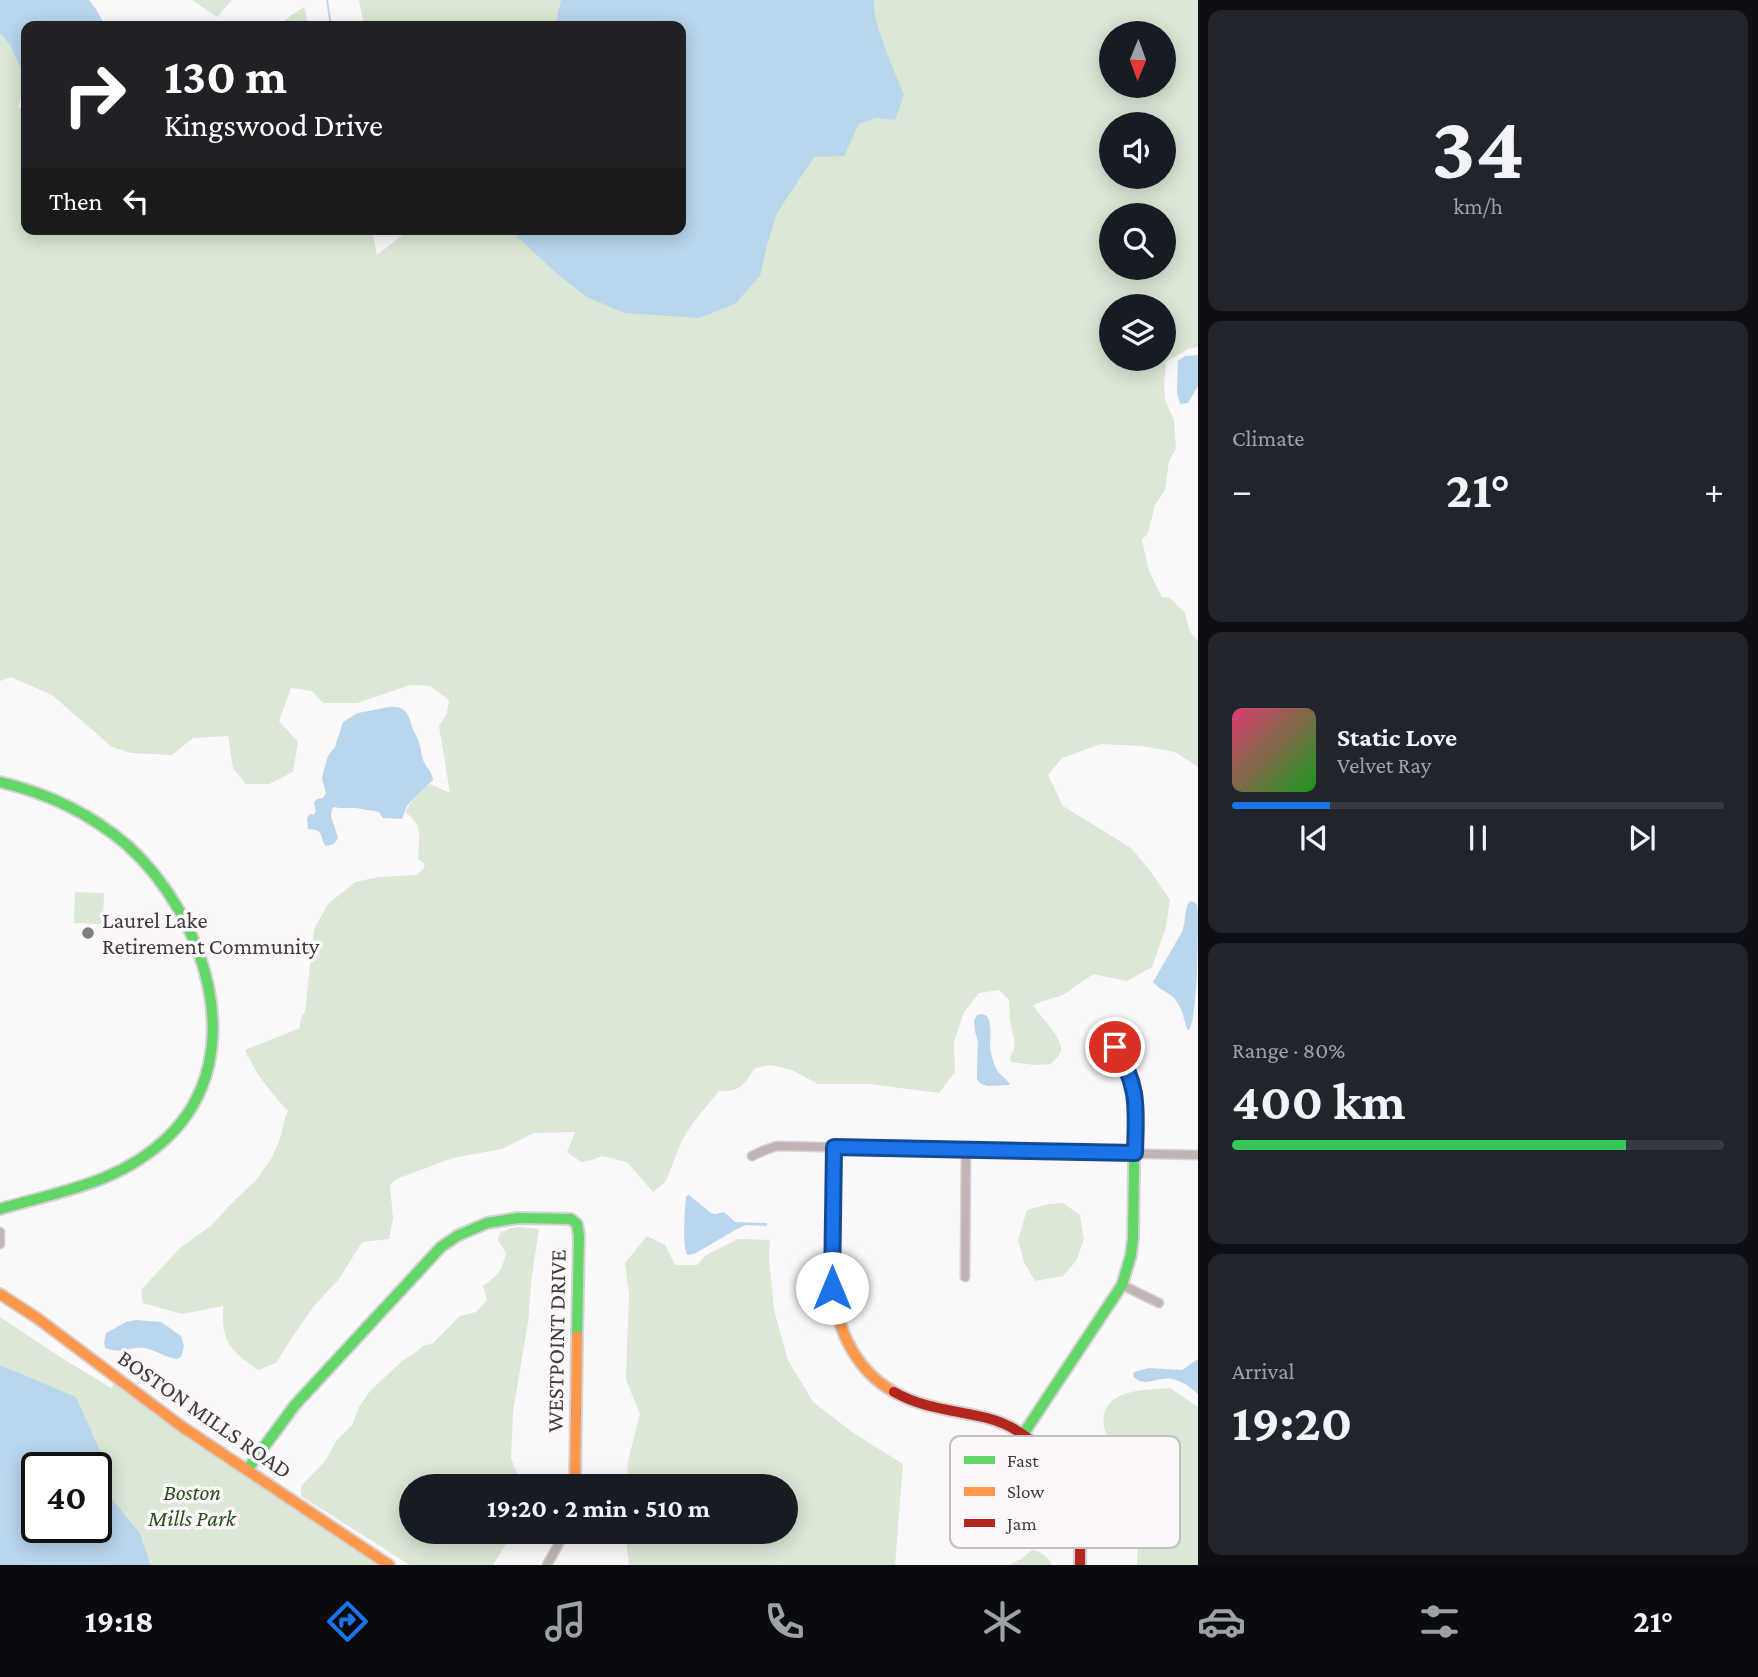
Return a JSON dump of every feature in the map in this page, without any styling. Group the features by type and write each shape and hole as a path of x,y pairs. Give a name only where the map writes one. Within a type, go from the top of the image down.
{"street":[{"path":"0,782 42,794 87,815 123,842 152,871 180,912 199,955 208,985 213,1030 212,1058 200,1093 184,1120 161,1143 132,1166 114,1176 78,1189 0,1209"},
{"path":"834,1147 832,1288 841,1331 854,1355 867,1372 911,1401 993,1420 1024,1435 1122,1285 1131,1255 1136,1112 1133,1083 1125,1062 1115,1047"},
{"path":"752,1156 777,1146 1198,1155"},
{"path":"965,1277 966,1149"},
{"name":"WESTPOINT DRIVE","path":"247,1470 295,1405 450,1240 469,1228 497,1220 571,1219 578,1228 575,1474"},
{"path":"0,1232 0,1244"},
{"path":"1122,1285 1159,1303"},
{"name":"BOSTON MILLS ROAD","path":"0,1294 37,1318 181,1426 389,1565"},
{"path":"547,1565 559,1544"}],"green space":[{"path":"192,0 232,0 217,17"},
{"path":"359,0 1198,0 1198,347 1176,356 1176,294 1099,294 1099,371 1165,371 1165,400 1174,420 1176,449 1169,461 1165,490 1155,505 1148,533 1142,540 1149,571 1162,597 1170,598 1185,613 1190,632 1198,641 1198,767 1175,752 1141,746 1101,744 1062,758 1048,775 1063,806 1131,848 1170,900 1166,927 1152,967 1127,981 1093,974 1063,995 1033,1006 1061,1045 1059,1054 1051,1064 1011,1062 1014,1039 1009,1000 999,990 979,993 964,1012 954,1042 955,1072 939,1093 870,1084 818,1084 792,1070 771,1065 755,1068 737,1089 719,1091 695,1120 682,1140 666,1181 653,1192 627,1162 602,1156 581,1162 567,1152 575,1132 534,1133 502,1149 453,1158 415,1172 390,1185 393,1218 389,1239 362,1242 339,1279 314,1306 276,1363 258,1370 229,1344 224,1329 223,1306 182,1314 143,1303 141,1290 180,1248 212,1225 257,1179 271,1159 288,1111 264,1082 245,1050 300,1028 305,1012 314,929 328,904 355,882 379,877 416,875 423,869 425,864 418,859 418,828 406,813 415,797 430,784 450,793 439,726 447,713 449,700 430,686 410,685 357,703 323,703 312,691 291,688 279,721 298,742 293,772 269,784 246,784 233,768 228,736 193,738 172,755 131,753 112,747 52,695 11,677 0,681 0,33 10,45 21,68 21,97 18,108 21,108 21,235 373,235 377,255 402,235 686,235 686,21 363,21"},
{"path":"304,7 308,21 284,21"},
{"path":"75,892 104,893 103,924 74,923"},
{"path":"1063,1203 1080,1215 1084,1239 1076,1261 1063,1276 1035,1281 1024,1262 1018,1240 1027,1210"},
{"path":"511,1228 539,1229 528,1322 513,1412 511,1459 518,1474 399,1474 399,1544 506,1544 493,1565 410,1565 301,1496 301,1486 326,1460 336,1441 352,1425 359,1407 370,1391 402,1361 423,1346 433,1343 460,1316 476,1312 487,1300 483,1286 499,1272 506,1253 498,1240 500,1233"},
{"path":"647,1236 665,1245 675,1265 697,1265 706,1255 738,1239 770,1240 774,1310 788,1360 813,1402 855,1434 903,1464 895,1565 629,1565 627,1544 798,1544 798,1474 627,1474 628,1461 640,1414 626,1380 629,1294 625,1263"},
{"name":"Boston Mills Park","path":"0,1317 111,1388 118,1379 382,1565 151,1565 140,1533 112,1499 112,1452 101,1452 76,1398 0,1365"},
{"path":"1170,1388 1198,1407 1198,1565 1137,1565 1138,1548 1180,1548 1180,1436 1107,1436 1105,1431 1104,1417 1107,1407 1114,1399 1135,1391"},
{"path":"1032,1550 1044,1554 1052,1565 1009,1565 1021,1559"}],"water":[{"path":"0,0 89,0 102,21 21,21 21,68 10,45 0,33"},
{"path":"561,0 874,0 880,33 904,95 895,120 876,118 859,124 844,156 814,157 777,213 760,276 735,304 699,318 624,313 587,297 556,273 515,235 686,235 686,21 556,21"},
{"path":"1198,355 1198,386 1188,403 1180,404 1177,393 1178,361 1185,356"},
{"path":"389,707 401,708 407,714 433,780 407,806 402,819 383,818 379,812 334,807 331,816 338,838 334,844 326,846 318,831 308,829 307,818 316,812 314,802 323,798 326,793 323,773 343,722 358,713"},
{"path":"1192,901 1197,904 1198,957 1196,992 1189,1030 1175,999 1153,982 1182,932 1187,905"},
{"path":"977,1015 987,1016 990,1023 990,1047 994,1062 998,1072 1010,1084 1008,1085 988,1086 977,1079 978,1042 974,1021"},
{"path":"689,1195 711,1213 724,1212 735,1222 767,1223 767,1226 746,1225 694,1254 687,1255 684,1226 686,1196"},
{"path":"126,1322 161,1322 181,1336 184,1346 181,1357 177,1359 144,1348 117,1351 105,1348 106,1333"},
{"path":"1198,1359 1198,1394 1176,1380 1142,1382 1133,1376 1134,1372 1149,1368 1182,1370"},
{"path":"0,1365 76,1397 101,1452 21,1452 21,1543 112,1543 112,1499 140,1533 151,1565 0,1565"}],"waterway":[{"path":"327,0 330,21"}],"traffic: fast":[{"path":"0,782 51,798 83,814 127,845 154,874 178,908 196,946 208,986 213,1027 208,1066 194,1104 168,1137 150,1153 89,1184 0,1209"},
{"path":"1022,1436 1122,1285 1131,1255 1135,1096 1130,1072 1115,1047"},
{"path":"247,1470 295,1405 441,1247 457,1236 487,1223 518,1218 571,1219 577,1224 577,1336"}],"traffic: slow":[{"path":"834,1147 832,1288 835,1304 844,1334 859,1360 880,1383 894,1392"},
{"path":"0,1294 37,1318 181,1426 389,1565"},
{"path":"575,1474 577,1336"}],"traffic: jam":[{"path":"894,1392 928,1406 987,1418 1024,1436"},
{"path":"1080,1548 1080,1565"}],"place":[{"name":"Laurel Lake Retirement Community","path":"88,933"}],"route":[{"path":"832,1288 834,1147 1135,1153 1136,1112 1133,1083 1125,1062 1115,1047"}]}
